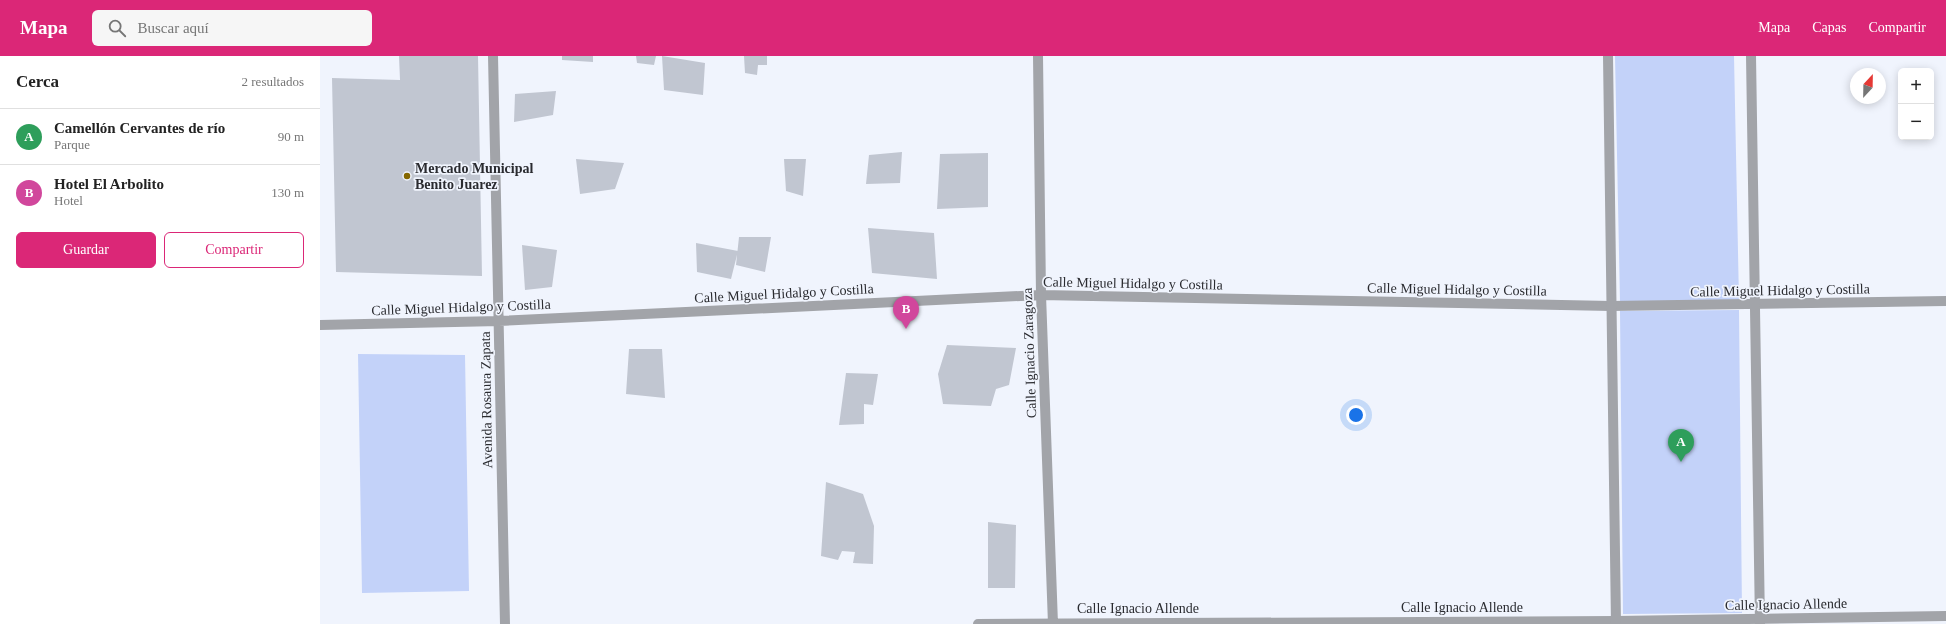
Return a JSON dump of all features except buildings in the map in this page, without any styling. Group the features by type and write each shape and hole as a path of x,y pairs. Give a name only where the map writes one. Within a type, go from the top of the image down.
{"street":[{"name":"Avenida Rosaura Zapata","path":"493,56 505,624"},
{"name":"Calle Ignacio Zaragoza","path":"1038,56 1041,295 1052,623"},
{"path":"1608,56 1616,622"},
{"path":"1751,56 1760,621"},
{"name":"Calle Miguel Hidalgo y Costilla","path":"320,325 499,321 1041,295 1612,306 1946,301"},
{"name":"Calle Ignacio Allende","path":"978,624 1760,621 1946,616"}],"shaded area":[{"path":"1615,56 1734,56 1739,301 1620,302"},
{"path":"1739,310 1742,613 1623,614 1620,311"},
{"path":"358,354 465,355 469,591 362,593"}],"place":[{"name":"Mercado Municipal Benito Juarez","path":"407,176"},
{"name":"Hotel El Arbolito","path":"906,329"},
{"name":"Camellón Cervantes de río","path":"1681,462"}]}
